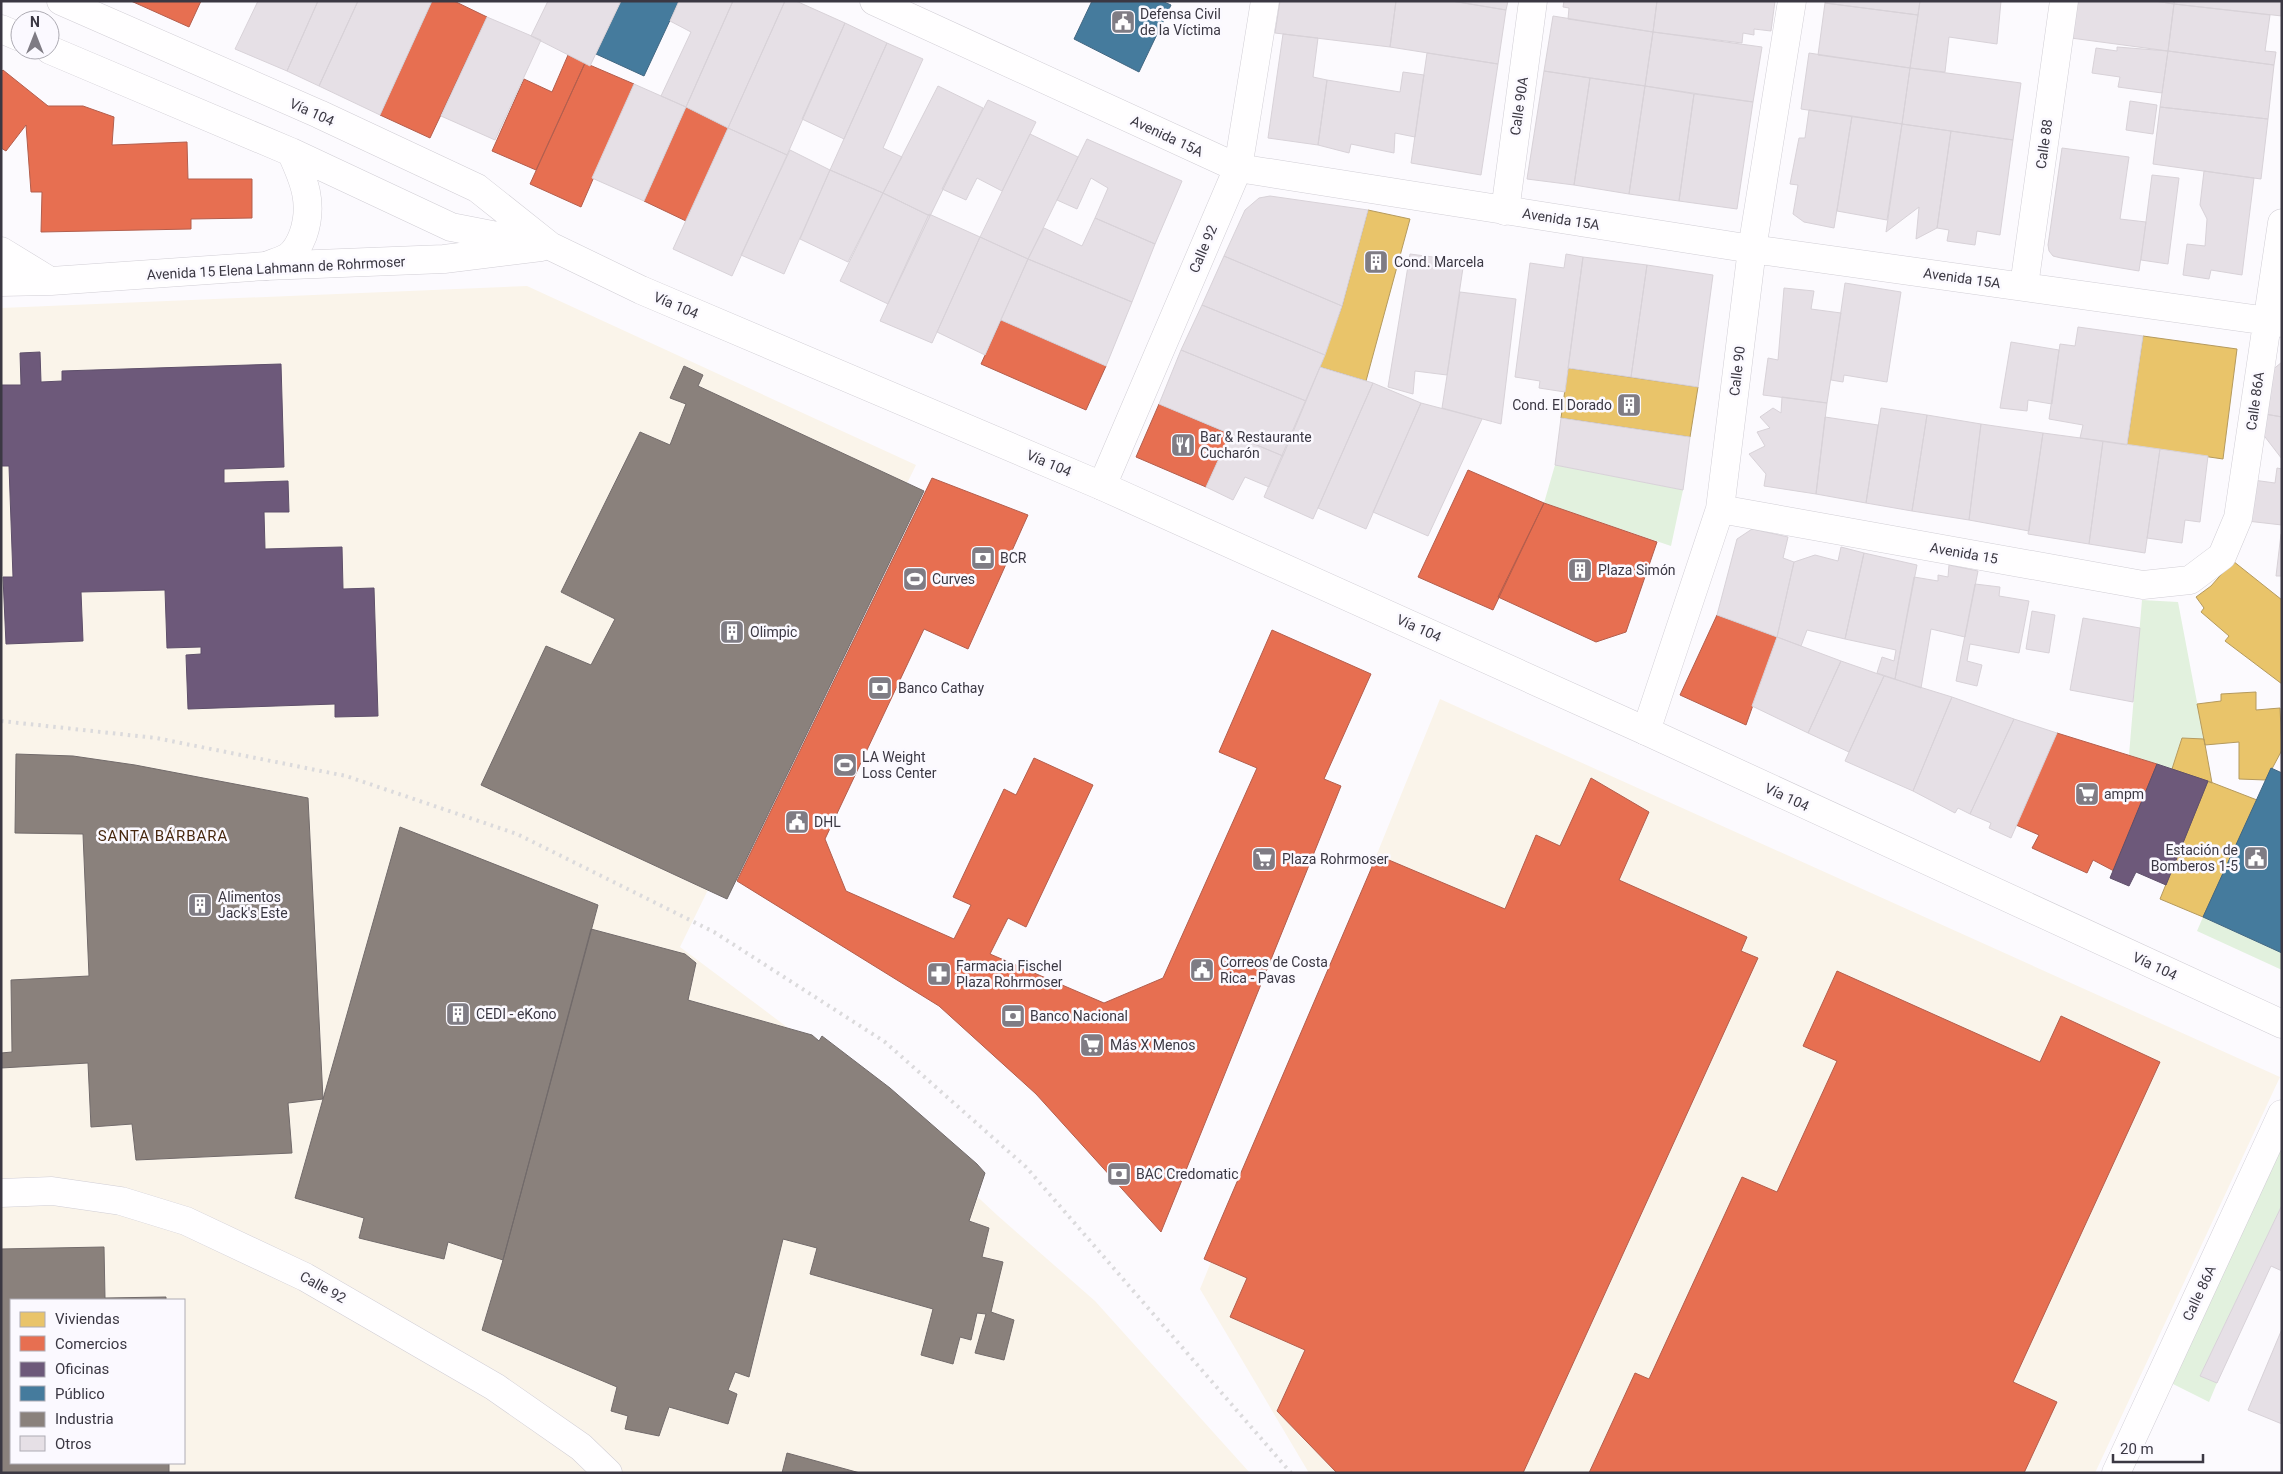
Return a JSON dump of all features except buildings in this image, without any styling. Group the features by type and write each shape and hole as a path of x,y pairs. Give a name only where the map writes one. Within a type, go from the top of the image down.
{"street":[{"name":"Vía 104","path":"61,1 319,114 477,188 550,246 641,290 1102,486 1646,731 2282,1024"},
{"name":"Avenida 15A","path":"874,1 1238,168 1752,249 2274,322"},
{"name":"Calle 92","path":"1102,486 1238,168 1265,1"},
{"name":"Calle 90A","path":"1505,211 1533,1"},
{"name":"Calle 90","path":"1646,731 1720,509 1752,249 1792,1"},
{"name":"Calle 88","path":"2024,286 2064,1"},
{"name":"Vía 104","path":"60,54 291,152 451,227 550,246"},
{"path":"266,266 289,256 300,243 308,220 308,197 303,177 291,152"},
{"name":"Calle 86A","path":"2206,569 2222,556 2238,518 2274,322 2282,223"},
{"name":"Avenida 15 Elena Lahmann de Rohrmoser","path":"1,282 51,281 266,266 444,260 550,246"},
{"path":"1,251 51,281"},
{"name":"Avenida 15","path":"1720,509 2143,585 2190,580 2206,569"},
{"name":"Calle 86A","path":"2116,1473 2282,1114"},
{"name":"Calle 92","path":"1,1193 52,1191 121,1200 186,1221 305,1276 496,1387 581,1447 608,1473"}],"shaded area":[{"path":"527,286 916,465 680,947 831,1060 997,1215 1095,1301 1250,1473 1,1473 1,308"},
{"path":"1440,699 2280,1077 2095,1473 1309,1473 1200,1289"}],"green space":[{"path":"1555,465 1683,490 1671,546 1544,503"},
{"path":"2142,600 2178,602 2204,739 2182,738 2172,769 2129,755"},
{"path":"2203,917 2282,953 2282,970 2197,931"},
{"path":"2282,1145 2282,1205 2200,1376 2217,1383 2209,1402 2169,1382"}],"railway":[{"path":"1,721 156,738 346,776 517,834 714,932 885,1042 1026,1167 1291,1473"}],"place":[{"name":"Defensa Civil de la Víctima","path":"1123,22"},
{"name":"Cond. Marcela","path":"1376,262"},
{"name":"Cond. El Dorado","path":"1629,405"},
{"name":"Bar & Restaurante Cucharón","path":"1183,445"},
{"name":"BCR","path":"983,558"},
{"name":"Plaza Simón","path":"1580,570"},
{"name":"Curves","path":"915,579"},
{"name":"Olimpic","path":"732,632"},
{"name":"Banco Cathay","path":"880,688"},
{"name":"LA Weight Loss Center","path":"845,765"},
{"name":"ampm","path":"2087,794"},
{"name":"DHL","path":"797,822"},
{"name":"Estación de Bomberos 1-5","path":"2256,858"},
{"name":"Plaza Rohrmoser","path":"1264,859"},
{"name":"Alimentos Jack's Este","path":"200,905"},
{"name":"Correos de Costa Rica - Pavas","path":"1202,970"},
{"name":"Farmacia Fischel Plaza Rohrmoser","path":"939,974"},
{"name":"CEDI - eKono","path":"458,1014"},
{"name":"Banco Nacional","path":"1013,1016"},
{"name":"Más X Menos","path":"1092,1045"},
{"name":"BAC Credomatic","path":"1119,1174"}],"district":[{"name":"SANTA BÁRBARA","path":"163,836"}]}
